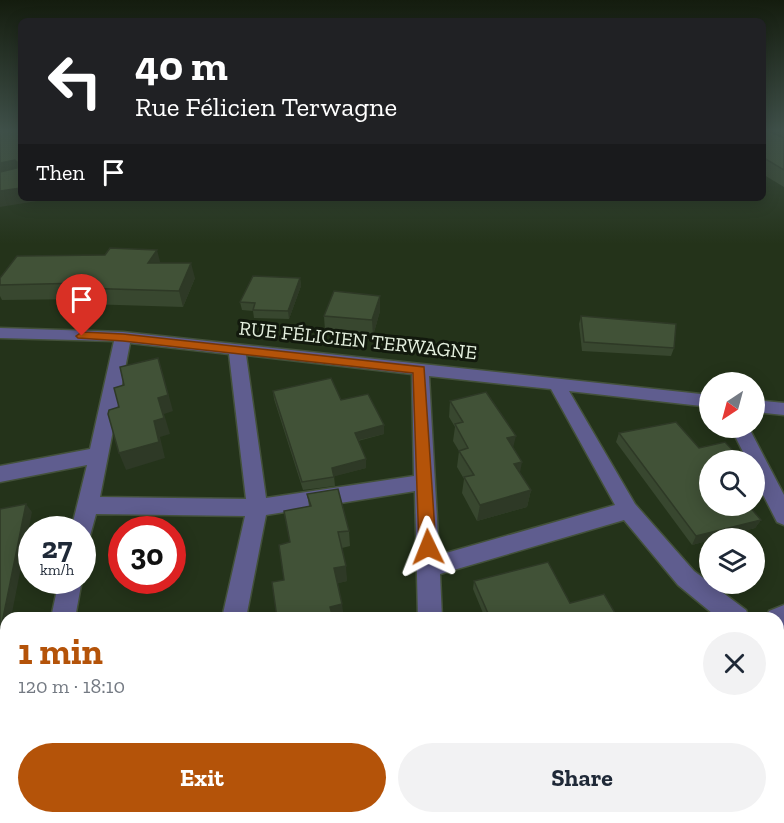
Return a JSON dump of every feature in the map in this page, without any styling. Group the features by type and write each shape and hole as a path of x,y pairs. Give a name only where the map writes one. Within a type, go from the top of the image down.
{"street":[{"name":"RUE FÉLICIEN TERWAGNE","path":"0,333 123,337 699,400"},
{"path":"85,516 123,337"},
{"path":"235,612 257,508 237,350"},
{"path":"420,369 430,612"},
{"path":"557,385 628,510 686,578 729,612"},
{"path":"765,407 784,410"},
{"path":"745,438 784,516"},
{"path":"0,474 99,455"},
{"path":"88,505 257,508 425,482"},
{"path":"428,568 628,510"},
{"path":"64,612 68,594"}],"building":[{"path":"17,168 18,188 0,191 0,172"},
{"path":"110,248 157,250 148,263 191,263 179,291 80,288 83,283 0,285 0,278 17,256 105,255"},
{"path":"253,276 300,278 288,311 253,310 255,303 240,302"},
{"path":"334,291 380,296 372,320 324,316"},
{"path":"581,316 676,324 674,348 584,342"},
{"path":"158,358 168,395 158,398 164,418 154,421 159,442 119,453 108,414 109,410 119,407 114,388 124,385 120,367"},
{"path":"331,378 341,400 368,394 384,425 355,433 366,459 332,468 334,477 302,482 273,391"},
{"path":"486,392 516,436 507,438 522,462 514,464 531,490 480,505 464,477 474,475 459,451 468,448 455,424 463,422 450,401"},
{"path":"676,422 699,448 725,442 733,450 699,450 699,516 758,516 761,520 728,528 699,528 699,535 696,536 619,433"},
{"path":"338,489 349,531 338,532 346,566 334,568 342,604 330,607 331,612 276,612 272,582 284,580 279,545 290,542 284,511 311,506 307,494"},
{"path":"26,504 24,516 18,516 18,544 4,612 0,612 0,509"},
{"path":"548,562 570,603 604,594 614,612 487,612 474,581"}],"route":[{"path":"82,336 123,337 420,369 428,547"}]}
